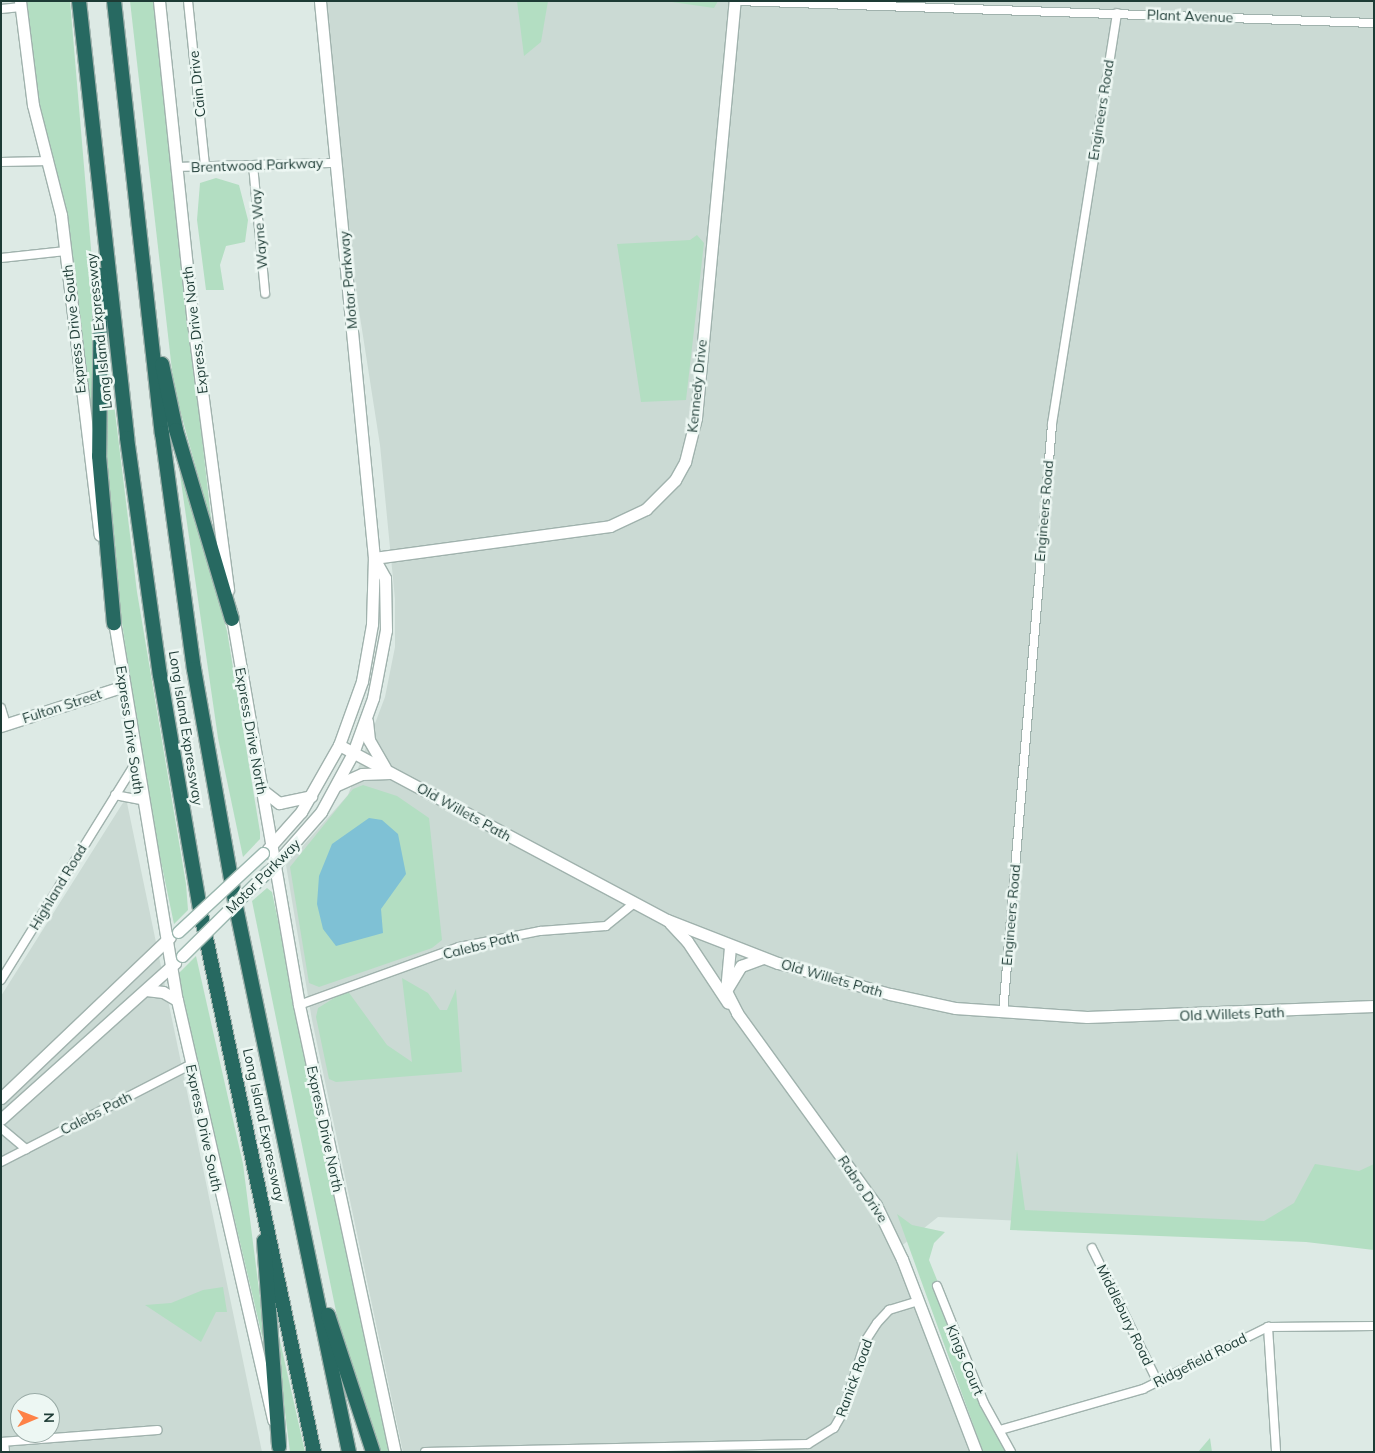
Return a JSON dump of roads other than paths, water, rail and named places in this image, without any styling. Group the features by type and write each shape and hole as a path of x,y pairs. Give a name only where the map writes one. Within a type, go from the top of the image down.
{"highway":[{"name":"Long Island Expressway","path":"79,1 127,438 160,675 201,914 265,1210 314,1452"},
{"name":"Long Island Expressway","path":"114,1 133,183 194,669 236,907 349,1452"},
{"path":"91,114 101,253 100,468 114,623"},
{"path":"133,183 176,430 232,618"},
{"path":"287,1158 331,1325 373,1452"},
{"path":"265,1210 280,1449"}],"main road":[{"name":"Express Drive North","path":"160,1 232,618 261,789 267,850 395,1452"},
{"name":"Motor Parkway","path":"1,1098 166,940 178,932 267,850 311,796 339,745 369,648 374,558 320,1"},
{"name":"Kennedy Drive","path":"374,558 610,526 646,509 675,480 684,462 696,418 736,1"},
{"name":"Express Drive South","path":"21,4 33,106 48,161 66,251 114,623 140,800 190,1065 280,1449"},
{"name":"Motor Parkway","path":"1,1119 146,990 305,834 336,786 353,753 366,718 386,630 385,578 374,558"},
{"name":"Fulton Street","path":"4,725 124,686"},
{"path":"366,718 376,756 390,773"},
{"name":"Old Willets Path","path":"339,745 633,904 667,920 764,958 921,1002 1003,1013 1170,1016 1374,1006"},
{"path":"336,786 362,774 390,773"},
{"path":"261,789 279,803 311,796"},
{"path":"667,920 688,941 737,1013"},
{"path":"726,991 730,946"},
{"path":"726,991 741,966 764,958"},
{"path":"146,990 163,992 177,1000"},
{"name":"Rabro Drive","path":"726,991 737,1013 876,1205 918,1301 976,1452"}],"street":[{"name":"Cain Drive","path":"188,1 205,166"},
{"name":"Plant Avenue","path":"736,1 1374,23"},
{"path":"1,9 21,4"},
{"name":"Engineers Road","path":"1003,1013 1051,434 1117,13"},
{"path":"1,162 48,161"},
{"name":"Brentwood Parkway","path":"178,167 336,163"},
{"name":"Wayne Way","path":"253,165 265,293"},
{"path":"1,258 66,251"},
{"path":"1,708 4,725"},
{"name":"Highland Road","path":"1,980 135,764"},
{"path":"116,795 140,800"},
{"name":"Calebs Path","path":"299,1005 464,946 540,931 606,926 633,904"},
{"name":"Calebs Path","path":"1,1162 190,1065"},
{"path":"1,1128 26,1148"},
{"name":"Middlebury Road","path":"1092,1248 1158,1383"},
{"name":"Kings Court","path":"937,1286 984,1403 1011,1452"},
{"name":"Ranick Road","path":"425,1452 787,1447 821,1438 842,1414 866,1340 877,1323 889,1310 918,1301"},
{"name":"Ridgefield Road","path":"1000,1430 1158,1383 1268,1327 1374,1326"},
{"path":"1268,1327 1276,1452"},
{"path":"5,1452 3,1442 158,1430"}],"water":[{"path":"369,818 382,820 398,834 406,874 381,909 383,933 336,946 323,929 317,904 319,876 332,844"}]}
